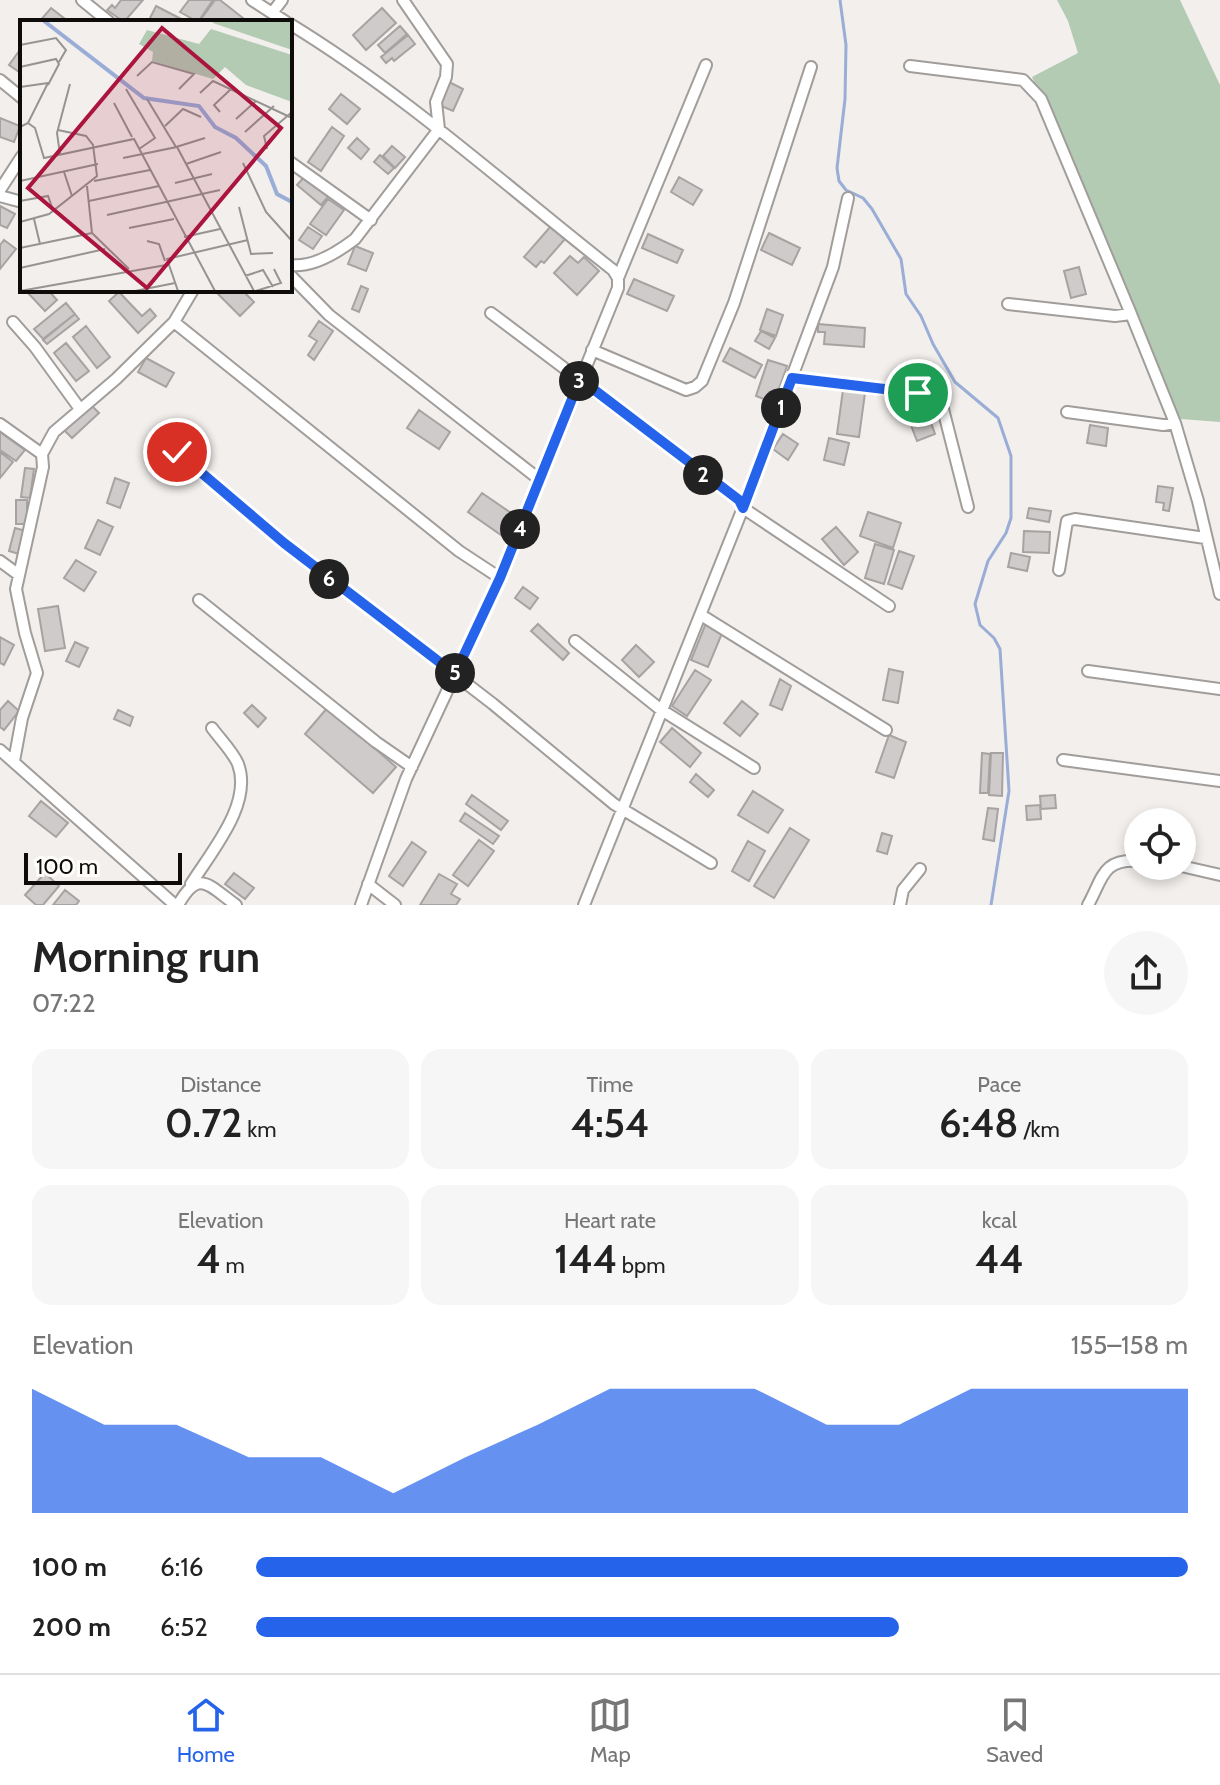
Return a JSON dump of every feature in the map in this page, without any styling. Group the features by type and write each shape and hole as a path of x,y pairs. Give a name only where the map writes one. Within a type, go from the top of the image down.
{"street":[{"path":"82,0 107,20"},
{"path":"252,0 283,20"},
{"path":"272,13 282,0"},
{"path":"292,265 312,263 345,247 371,220 439,129 436,102 446,77 447,64 403,0"},
{"path":"292,26 363,71 439,129 613,270 618,278"},
{"path":"361,905 412,767 500,578 706,65"},
{"path":"910,66 1023,80 1041,99 1175,423 1220,594"},
{"path":"592,350 686,390 702,381 734,303 811,67"},
{"path":"0,80 20,96"},
{"path":"0,190 20,159"},
{"path":"292,163 371,220"},
{"path":"0,196 20,201"},
{"path":"584,905 792,378 833,267 848,198"},
{"path":"292,277 329,315 540,480"},
{"path":"14,761 22,718 37,673 19,611 16,589 38,495 42,454 54,432 116,379 174,322 192,292"},
{"path":"1008,304 1115,316 1131,314"},
{"path":"491,313 739,500 743,508 889,606"},
{"path":"13,322 80,409"},
{"path":"174,322 459,551 500,578"},
{"path":"792,378 931,396 943,409 968,507"},
{"path":"1067,412 1163,425 1175,423"},
{"path":"0,424 42,454"},
{"path":"177,452 284,543 455,674 622,809 711,863"},
{"path":"1059,570 1067,521 1075,519 1205,538"},
{"path":"0,561 19,575"},
{"path":"199,600 376,742 412,767"},
{"path":"701,615 886,730"},
{"path":"575,641 660,709 754,768"},
{"path":"1088,671 1220,689"},
{"path":"0,750 176,905 235,813 242,791 238,763 212,728"},
{"path":"1063,760 1220,781"},
{"path":"1088,905 1103,873 1109,866 1124,861"},
{"path":"900,905 903,890 920,869"},
{"path":"1196,869 1220,875"},
{"path":"191,884 205,883 236,905"},
{"path":"368,884 395,905"}],"green space":[{"path":"1057,0 1180,0 1220,85 1220,422 1181,419 1175,412 1032,77 1078,53 1068,21"}],"building":[{"path":"121,0 143,0 126,20 107,10 112,5 115,8"},
{"path":"189,0 213,0 199,20 180,12"},
{"path":"215,0 220,0 245,20 202,20"},
{"path":"156,6 183,20 149,20"},
{"path":"51,8 66,20 41,20"},
{"path":"382,8 396,23 366,50 353,35"},
{"path":"400,26 407,34 385,53 378,45"},
{"path":"408,35 415,44 394,61 392,58 386,63 381,57"},
{"path":"20,50 20,73 9,65"},
{"path":"449,82 463,89 453,111 439,105"},
{"path":"341,94 360,109 347,124 329,109"},
{"path":"0,118 20,126 14,142 0,137"},
{"path":"332,127 344,136 321,171 308,162"},
{"path":"357,138 369,149 361,159 348,148"},
{"path":"392,146 405,157 395,168 383,156"},
{"path":"380,155 394,168 388,174 374,162"},
{"path":"305,176 328,197 321,205 297,185"},
{"path":"679,177 702,190 693,205 671,192"},
{"path":"328,199 344,210 326,235 310,224"},
{"path":"0,206 15,214 7,228 0,225"},
{"path":"551,226 565,239 544,263 541,261 536,267 524,257"},
{"path":"308,227 322,236 313,249 299,240"},
{"path":"769,233 800,248 792,265 761,250"},
{"path":"648,234 683,250 677,263 642,248"},
{"path":"4,240 16,249 0,269 0,245"},
{"path":"355,246 373,253 366,271 348,264"},
{"path":"570,256 578,263 584,257 599,271 577,295 554,273"},
{"path":"1079,267 1086,294 1071,298 1064,271"},
{"path":"634,279 674,296 667,311 627,294"},
{"path":"361,286 368,289 359,312 352,309"},
{"path":"50,292 57,300 45,311 29,294"},
{"path":"119,292 142,316 150,309 156,316 138,333 109,301"},
{"path":"216,292 244,292 254,302 240,316"},
{"path":"66,303 75,314 43,339 34,329"},
{"path":"767,309 783,315 776,336 760,330"},
{"path":"75,314 79,319 47,344 43,340"},
{"path":"319,321 333,331 314,360 308,355 317,341 309,336"},
{"path":"818,324 865,328 864,347 824,344 825,332 818,332"},
{"path":"86,326 110,357 97,368 73,337"},
{"path":"761,331 775,338 769,349 755,341"},
{"path":"66,343 89,371 76,381 54,353"},
{"path":"730,348 762,365 755,378 723,361"},
{"path":"146,358 174,373 166,387 138,372"},
{"path":"768,360 787,366 774,403 756,396"},
{"path":"843,390 865,393 859,437 837,434"},
{"path":"91,405 99,413 72,438 64,430"},
{"path":"926,409 935,434 917,441 907,415"},
{"path":"419,410 450,432 439,449 407,428"},
{"path":"1090,425 1108,428 1106,446 1087,443"},
{"path":"0,432 25,450 16,461 0,450"},
{"path":"783,434 798,444 788,460 773,449"},
{"path":"829,438 849,443 844,465 824,460"},
{"path":"0,452 13,462 0,478"},
{"path":"25,468 34,469 30,498 21,497"},
{"path":"115,478 129,483 120,508 107,503"},
{"path":"1158,486 1173,488 1169,511 1163,510 1164,503 1156,502"},
{"path":"482,493 514,515 501,535 468,512"},
{"path":"16,500 27,500 27,524 16,524"},
{"path":"1029,508 1051,511 1049,522 1027,518"},
{"path":"868,512 901,523 893,548 860,536"},
{"path":"98,520 113,527 100,555 85,548"},
{"path":"836,527 858,552 844,565 822,539"},
{"path":"15,528 26,531 19,554 9,551"},
{"path":"1024,531 1050,532 1049,553 1023,552"},
{"path":"875,544 894,550 884,584 865,578"},
{"path":"899,551 914,556 902,589 888,584"},
{"path":"1011,553 1030,557 1027,571 1008,567"},
{"path":"76,560 96,572 84,591 64,578"},
{"path":"523,587 538,598 530,609 515,598"},
{"path":"58,606 65,648 45,651 38,609"},
{"path":"706,623 723,631 708,667 691,660"},
{"path":"538,624 569,653 563,660 531,631"},
{"path":"0,637 14,645 4,665 0,663"},
{"path":"75,642 88,648 79,667 66,661"},
{"path":"636,645 654,662 639,677 622,660"},
{"path":"889,669 903,672 898,703 883,700"},
{"path":"695,670 711,680 687,716 672,706"},
{"path":"780,679 791,686 782,710 770,705"},
{"path":"8,701 19,711 4,730 0,727 0,710"},
{"path":"742,701 758,714 740,736 724,723"},
{"path":"252,705 266,718 258,727 244,713"},
{"path":"328,707 396,767 373,793 305,734"},
{"path":"118,710 133,717 130,726 114,719"},
{"path":"672,728 701,753 690,767 660,742"},
{"path":"889,735 906,742 894,778 876,772"},
{"path":"982,753 990,754 988,793 980,793"},
{"path":"991,753 1003,753 1002,796 989,795"},
{"path":"696,774 714,790 708,797 690,782"},
{"path":"753,791 783,810 768,833 738,815"},
{"path":"472,795 508,821 501,830 466,804"},
{"path":"1055,795 1056,808 1041,809 1040,796"},
{"path":"41,801 68,823 56,837 29,816"},
{"path":"1040,805 1041,819 1027,820 1026,806"},
{"path":"988,808 998,809 994,841 983,839"},
{"path":"465,813 499,836 493,844 460,821"},
{"path":"790,828 809,840 774,898 754,886"},
{"path":"882,833 892,836 887,854 877,851"},
{"path":"479,840 494,851 468,886 453,875"},
{"path":"748,841 765,851 749,881 732,871"},
{"path":"412,842 426,852 403,886 389,876"},
{"path":"45,873 59,886 43,905 36,905 25,895"},
{"path":"234,873 254,888 245,899 225,884"},
{"path":"439,874 457,884 451,894 460,899 456,905 420,905"},
{"path":"65,890 79,901 76,905 53,905"}],"waterway":[{"path":"840,0 846,45 845,99 837,168 839,181 846,190 863,198 872,209 901,259 906,294 921,316 933,344 955,382 998,418 1011,456 1011,518 1006,533 988,561 975,604 980,625 994,638 1000,649 1009,791 991,905"}],"route":[{"path":"177,452 284,543 455,674 500,578 580,379 739,500 743,508 792,378 918,393"}]}
